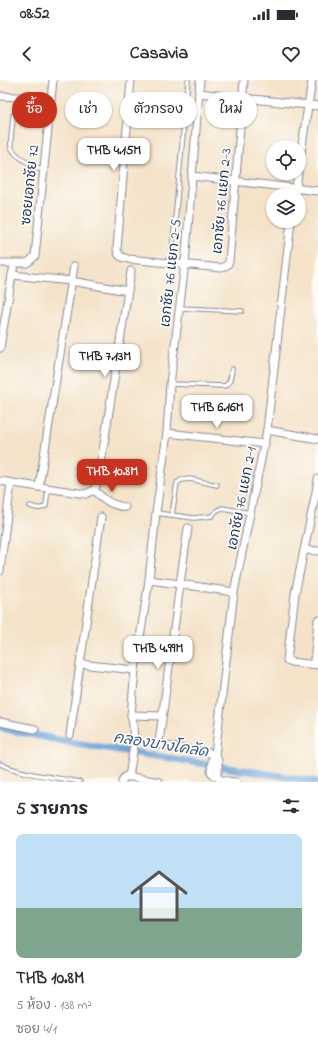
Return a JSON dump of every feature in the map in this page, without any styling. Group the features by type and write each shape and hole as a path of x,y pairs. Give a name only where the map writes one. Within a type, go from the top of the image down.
{"street":[{"name":"ซอยเอกชัย 72","path":"0,263 27,263 35,256 53,80"},
{"name":"เอกชัย 76 แยก 2-3","path":"131,80 117,249 118,254 121,257 128,259 220,268 227,265 229,262 240,128"},
{"name":"เอกชัย 76 แยก 2-5","path":"129,777 134,745 131,715 135,670 149,580 167,432 170,384 185,264 200,80"},
{"name":"เอกชัย 76 แยก 2-3","path":"243,92 244,80"},
{"path":"303,140 312,80"},
{"path":"199,93 205,94"},
{"path":"0,96 12,97"},
{"path":"257,99 318,106"},
{"path":"192,176 271,188"},
{"path":"306,192 318,191"},
{"name":"เอกชัย 76 แยก 2-1","path":"236,782 220,780 215,774 215,757 234,592 267,430 290,228"},
{"path":"0,348 14,264"},
{"path":"39,487 74,266"},
{"path":"0,481 86,494 94,490 98,482 132,271"},
{"path":"12,275 128,291"},
{"path":"267,430 318,439"},
{"path":"167,432 265,444"},
{"path":"318,479 317,492 295,594 287,661 316,665 318,620"},
{"path":"0,571 12,483"},
{"path":"94,490 116,506 125,507"},
{"path":"70,735 101,517"},
{"path":"188,528 159,742 162,745 215,757"},
{"path":"305,550 318,551"},
{"path":"149,580 234,592"},
{"path":"80,664 135,670"},
{"path":"131,715 162,716"},
{"path":"0,722 35,729"},
{"path":"122,782 126,776 159,782"}],"lane":[{"path":"170,263 188,80"},
{"path":"12,128 11,146 16,153 27,162 44,171"},
{"path":"180,308 242,311"},
{"path":"170,384 224,386 228,385 229,383 232,369"},
{"path":"172,515 178,484 181,480 190,479 218,486"},
{"path":"30,506 38,509 46,506 48,488"},
{"path":"156,513 194,518 212,516 216,511 222,508 251,513"},
{"path":"0,764 22,771 80,782"}],"waterway":[{"name":"คลองบางโคลัด","path":"0,728 69,742 317,782"}]}
